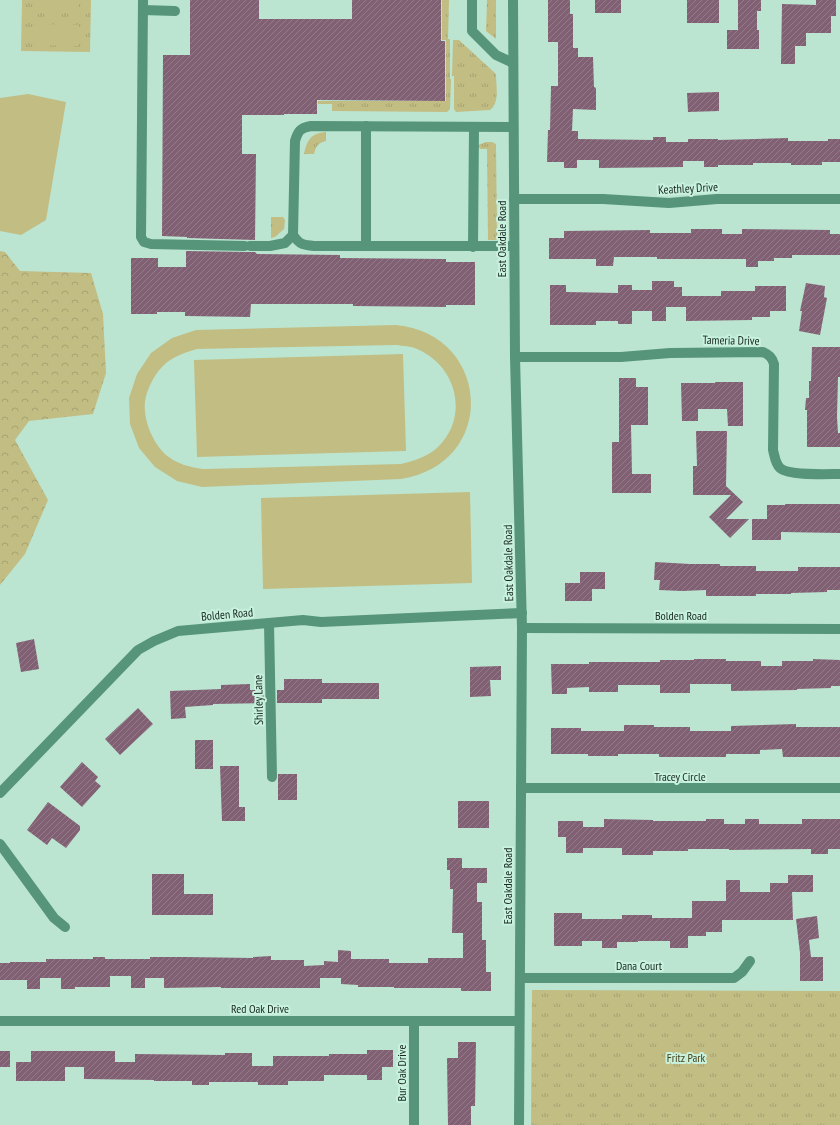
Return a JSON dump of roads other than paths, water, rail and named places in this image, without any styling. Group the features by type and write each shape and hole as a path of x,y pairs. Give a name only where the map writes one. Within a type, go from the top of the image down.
{"street":[{"path":"472,0 472,31 496,55 513,64"},
{"name":"East Oakdale Road","path":"513,0 515,357 522,613 519,1125"},
{"path":"175,10 143,5 141,237 144,242 151,244 270,246 285,243 293,235"},
{"path":"366,126 366,246"},
{"path":"513,127 304,127 298,132 295,141 293,235 298,243 305,246 514,246"},
{"path":"473,247 474,127"},
{"name":"Keathley Drive","path":"514,199 603,199 669,203 717,199 840,199"},
{"name":"Tameria Drive","path":"515,357 621,357 678,353 763,352 770,356 774,364 773,450 776,463 781,469 792,473 840,474"},
{"name":"Bolden Road","path":"0,793 138,650 154,641 178,631 303,620 321,622 522,613"},
{"name":"Shirley Lane","path":"269,623 272,777"},
{"name":"Bolden Road","path":"522,628 840,629"},
{"name":"Tracey Circle","path":"521,788 840,788"},
{"path":"0,844 54,918 64,927"},
{"name":"Dana Court","path":"520,978 734,978 742,972 750,961"},
{"name":"Red Oak Drive","path":"0,1021 519,1021"},
{"name":"Bur Oak Drive","path":"414,1021 414,1125"}],"park label":[{"name":"Fritz Park","path":"686,1057"}]}
